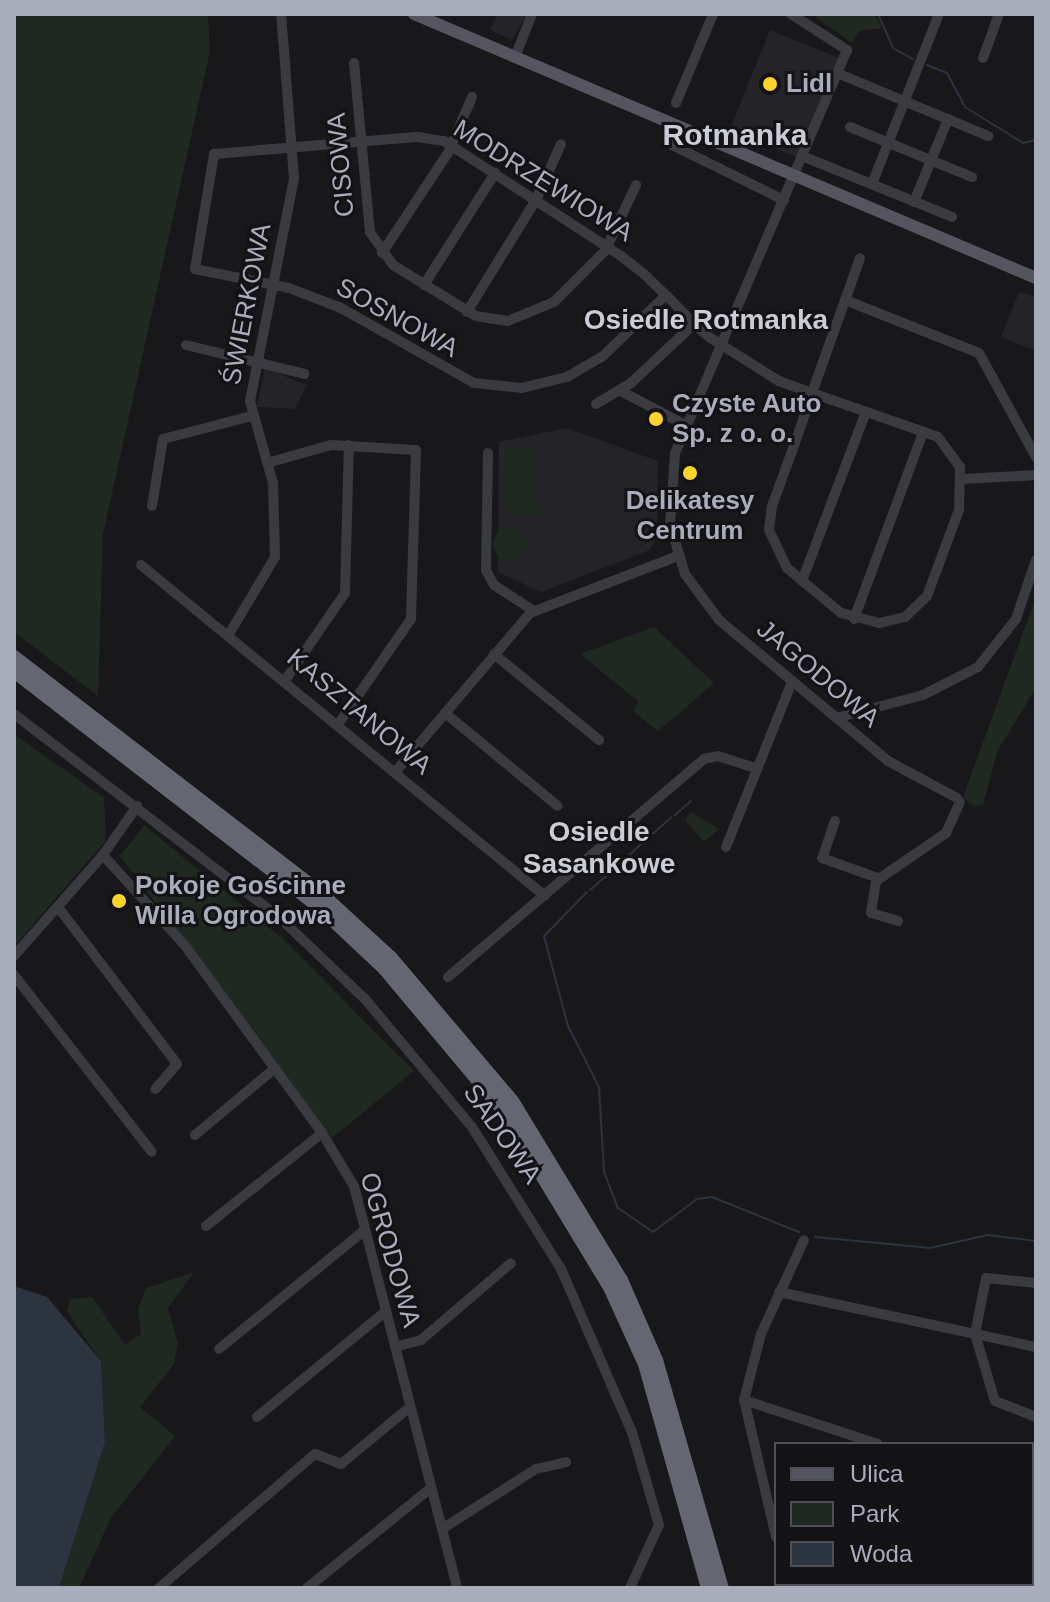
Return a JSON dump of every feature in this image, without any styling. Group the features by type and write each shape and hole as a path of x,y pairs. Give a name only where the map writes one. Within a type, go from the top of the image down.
{"highway":[{"path":"14,657 320,893 402,969 512,1101 606,1253 656,1360 722,1588"},
{"path":"14,671 318,906 385,969 502,1109 552,1183 645,1364 708,1588"}],"main road":[{"path":"414,14 1036,278"}],"street":[{"name":"ŚWIERKOWA","path":"229,634 274,562 267,463 252,416 257,361 292,196 292,147 281,14"},
{"path":"515,57 532,14"},
{"path":"676,103 713,14"},
{"path":"397,770 534,611 678,556 669,485 687,426 795,175 846,44 791,14"},
{"path":"872,184 939,14"},
{"path":"983,58 999,14"},
{"name":"CISOWA","path":"354,63 367,221 382,253 467,312 497,321 530,315 554,302 608,247 636,185"},
{"path":"837,73 988,136"},
{"path":"382,253 451,145 472,97"},
{"path":"914,202 948,119"},
{"path":"850,127 972,177"},
{"name":"MODRZEWIOWA","path":"214,154 425,137 451,145 608,247 720,345 812,393 923,432"},
{"path":"467,312 536,200 561,144"},
{"path":"672,145 784,200"},
{"name":"SOSNOWA","path":"214,154 195,269 273,285 361,317 449,373 503,388 546,384 593,363 666,295"},
{"path":"802,156 952,217"},
{"path":"424,285 495,173"},
{"path":"854,619 923,432 946,446 963,479 927,596 893,621 854,619 802,581 776,553 769,519 860,258"},
{"path":"845,300 979,353 1036,457"},
{"path":"596,404 619,390 694,324"},
{"path":"186,345 305,374"},
{"path":"619,390 687,426"},
{"path":"802,581 866,412"},
{"path":"152,506 163,439 252,416"},
{"path":"286,679 345,593 349,445"},
{"path":"267,463 349,445 413,446 414,611 394,653 339,723"},
{"path":"488,453 486,570 494,585 534,611"},
{"path":"963,479 1036,475"},
{"name":"JAGODOWA","path":"678,556 710,611 900,769 958,800 946,833 878,878"},
{"path":"836,718 932,692 978,667 1016,619 1036,560"},
{"name":"KASZTANOWA","path":"141,565 286,679 545,896"},
{"path":"494,654 599,740"},
{"path":"726,847 755,768 792,682"},
{"path":"445,713 558,806"},
{"path":"14,714 137,806 103,855 14,956"},
{"path":"448,977 704,759 718,756 755,768"},
{"name":"SADOWA","path":"137,806 282,920 365,999 440,1084 507,1177 599,1348 656,1509 656,1536 630,1588"},
{"path":"835,821 822,858 878,878 870,911 898,921"},
{"name":"OGRODOWA","path":"103,855 186,947 350,1176 457,1588"},
{"path":"58,907 177,1064 155,1089"},
{"path":"14,975 152,1152"},
{"path":"195,1135 275,1068"},
{"path":"206,1226 322,1133"},
{"path":"219,1349 365,1230"},
{"path":"774,1528 744,1400 779,1292 804,1240"},
{"path":"395,1347 421,1340 511,1263"},
{"path":"1036,1283 986,1278 975,1334 995,1401 1036,1417"},
{"path":"779,1292 1036,1347"},
{"path":"257,1417 386,1311"},
{"path":"744,1400 872,1442"},
{"path":"159,1588 315,1454 341,1464 410,1407"},
{"path":"442,1529 536,1469 566,1462"},
{"path":"307,1588 431,1488"}],"shaded area":[{"path":"497,14 527,14 512,40 490,30"},
{"path":"770,30 839,58 798,158 730,130"},
{"path":"1019,292 1036,297 1036,351 1001,337"},
{"path":"265,368 307,385 295,409 257,407"},
{"path":"567,428 658,461 657,537 650,550 541,592 498,572 499,442"}],"green space":[{"path":"14,14 208,14 210,51 103,534 98,696 14,632"},
{"path":"812,14 875,14 882,28 859,31 852,43"},
{"path":"538,448 539,516 507,517 506,449"},
{"path":"509,528 520,533 525,544 520,555 509,560 498,555 493,544 498,533"},
{"path":"1036,597 1036,688 998,750 983,804 974,807 963,797"},
{"path":"654,627 714,683 658,731 633,711 639,702 580,654"},
{"path":"14,734 104,798 106,840 14,947"},
{"path":"691,812 719,829 704,842 685,820"},
{"path":"144,825 281,937 414,1071 332,1138 120,856"},
{"path":"194,1272 168,1308 178,1343 174,1364 140,1407 175,1436 111,1518 79,1588 59,1588 105,1442 101,1361 67,1312 70,1299 92,1297 125,1345 141,1334 138,1309 146,1288"}],"water":[{"path":"14,1286 47,1297 101,1361 105,1442 59,1588 14,1588"}],"waterway":[{"path":"878,14 893,48 913,59"},
{"path":"927,65 947,73 965,107 1023,143 1036,140"},
{"path":"675,815 691,801"},
{"path":"649,837 672,817"},
{"path":"618,865 646,840"},
{"path":"590,890 615,868"},
{"path":"587,892 544,936 568,1026 599,1087 604,1172 618,1208 653,1232 697,1199 712,1197 799,1232"},
{"path":"815,1237 930,1248 987,1235 1036,1241"}],"place":[{"name":"Lidl","path":"770,84"},
{"name":"Czyste Auto Sp. z o. o.","path":"656,419"},
{"name":"Delikatesy Centrum","path":"690,473"},
{"name":"Pokoje Gościnne Willa Ogrodowa","path":"119,901"}],"district":[{"name":"Rotmanka","path":"735,135"},
{"name":"Osiedle Rotmanka","path":"706,320"},
{"name":"Osiedle Sasankowe","path":"599,848"}]}
